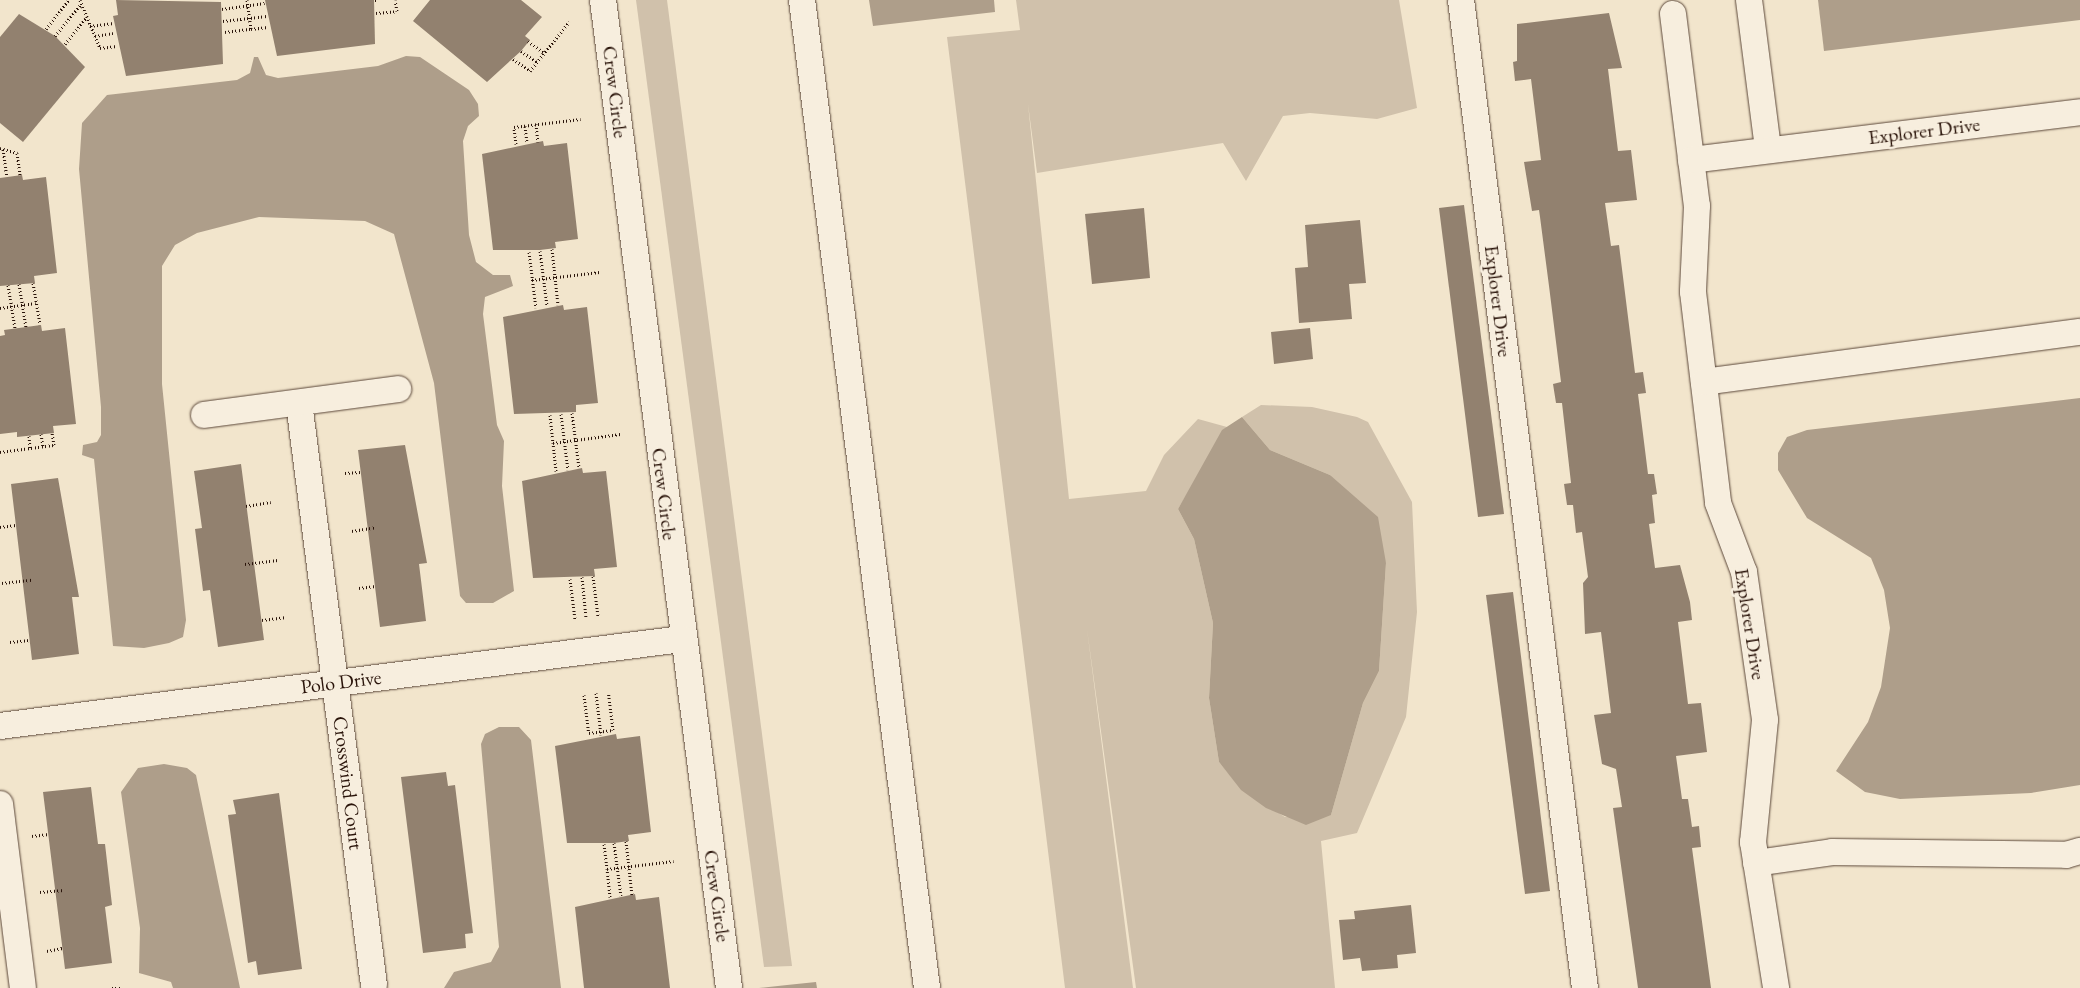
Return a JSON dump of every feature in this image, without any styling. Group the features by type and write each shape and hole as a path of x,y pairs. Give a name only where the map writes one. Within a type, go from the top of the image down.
{"street":[{"name":"Crew Circle","path":"602,0 682,639 729,988"},
{"path":"802,0 927,988"},
{"name":"Explorer Drive","path":"1460,0 1585,988"},
{"path":"1749,0 1768,149"},
{"name":"Explorer Drive","path":"1673,14 1697,206 1693,292 1718,503 1744,572 1765,720 1753,842 1776,988"},
{"name":"Explorer Drive","path":"1691,160 2080,112"},
{"path":"1704,382 2080,332"},
{"path":"204,414 398,389"},
{"name":"Crosswind Court","path":"299,403 374,985"},
{"name":"Polo Drive","path":"0,726 682,639"},
{"path":"0,804 23,988"},
{"path":"1756,863 1832,852 2066,855 2080,851"}],"path":[{"path":"46,29 69,0"},
{"path":"247,0 251,29"},
{"path":"376,13 397,11 395,0"},
{"path":"81,2 100,48 116,46"},
{"path":"56,36 81,2"},
{"path":"222,9 265,3"},
{"path":"223,21 267,16"},
{"path":"65,44 87,17"},
{"path":"513,59 530,71 569,22"},
{"path":"90,26 114,23"},
{"path":"224,32 268,27"},
{"path":"95,36 115,33"},
{"path":"528,42 544,53"},
{"path":"521,50 537,62"},
{"path":"516,144 514,127 582,119"},
{"path":"536,124 538,142"},
{"path":"525,126 527,143"},
{"path":"7,176 2,149 17,153 20,175"},
{"path":"552,249 558,305"},
{"path":"540,250 547,306"},
{"path":"529,252 536,308"},
{"path":"532,280 600,272"},
{"path":"33,283 40,324"},
{"path":"19,284 26,327"},
{"path":"8,286 15,328"},
{"path":"0,308 36,304"},
{"path":"572,413 580,468"},
{"path":"561,414 568,470"},
{"path":"550,415 556,471"},
{"path":"0,452 54,445 52,433"},
{"path":"41,434 43,447"},
{"path":"553,443 620,434"},
{"path":"29,436 30,448"},
{"path":"345,473 360,472"},
{"path":"246,506 271,502"},
{"path":"0,527 16,525"},
{"path":"352,531 376,527"},
{"path":"245,564 278,560"},
{"path":"593,576 598,616"},
{"path":"582,577 586,618"},
{"path":"570,579 575,619"},
{"path":"2,583 32,580"},
{"path":"359,588 376,586"},
{"path":"262,620 285,617"},
{"path":"10,642 30,640"},
{"path":"584,694 589,733 601,733 613,730 608,692"},
{"path":"596,693 601,733"},
{"path":"32,836 49,834"},
{"path":"626,841 632,895"},
{"path":"614,843 621,896"},
{"path":"604,844 610,897"},
{"path":"607,869 674,861"},
{"path":"40,892 64,890"},
{"path":"47,951 63,948"},
{"path":"112,988 120,988"}],"shaded area":[{"path":"636,0 667,0 792,966 764,967"},
{"path":"869,0 994,0 995,12 873,26"},
{"path":"1016,0 1399,0 1417,108 1377,119 1310,113 1283,116 1246,181 1223,143 1037,173 1028,104 1069,499 1146,491 1164,455 1198,419 1227,427 1178,509 1194,539 1213,623 1209,698 1219,762 1242,790 1285,817 1331,815 1363,703 1379,671 1386,563 1330,475 1270,450 1242,417 1261,405 1312,407 1357,417 1368,422 1412,502 1417,612 1406,717 1357,833 1321,841 1335,988 1136,988 1087,629 1133,988 1065,988 947,37 1020,30"},
{"path":"1818,0 2080,0 2080,20 1824,51"},
{"path":"406,56 420,57 469,90 478,104 479,116 468,126 463,141 469,235 476,262 493,275 510,275 513,286 485,297 483,314 497,425 504,441 502,486 514,591 493,603 466,603 460,596 434,383 394,234 365,221 259,217 197,233 175,245 162,266 162,384 186,620 183,637 169,643 144,648 113,646 94,459 82,455 83,445 97,442 101,435 101,407 79,169 82,123 107,95 237,80 250,73 254,57 258,57 266,75 278,78 378,66"},
{"path":"2080,398 2080,785 2031,793 1900,799 1865,792 1836,771 1868,722 1881,687 1890,628 1884,590 1871,558 1807,518 1778,470 1778,453 1787,437 1807,430"},
{"path":"1242,417 1270,450 1330,475 1378,517 1386,563 1379,671 1363,703 1331,815 1306,825 1266,808 1241,790 1219,762 1209,698 1213,623 1194,539 1178,509 1222,430"},
{"path":"499,727 519,727 531,740 561,988 444,988 454,972 491,962 499,947 481,744 485,734"},
{"path":"164,764 187,768 196,775 240,988 173,988 171,982 139,973 140,928 121,792 138,768"},
{"path":"816,982 817,988 759,988 787,985"}],"building":[{"path":"116,0 221,2 223,64 126,76 113,16 118,15"},
{"path":"265,0 374,0 375,44 277,56"},
{"path":"430,0 521,0 542,17 525,36 530,40 521,51 487,82 413,21"},
{"path":"1609,13 1622,68 1608,69 1618,151 1631,150 1637,200 1605,203 1611,246 1619,245 1635,373 1643,372 1646,393 1638,394 1648,474 1654,474 1657,494 1652,495 1655,523 1649,524 1655,568 1680,565 1690,602 1692,620 1678,622 1688,704 1701,703 1707,752 1676,756 1682,799 1688,799 1692,827 1699,826 1701,847 1692,848 1711,988 1638,988 1613,808 1622,807 1616,769 1602,764 1594,715 1611,713 1601,632 1585,634 1583,583 1588,577 1582,532 1576,533 1573,505 1567,505 1564,484 1571,483 1562,403 1556,403 1553,384 1561,382 1549,286 1539,210 1532,211 1524,162 1541,160 1531,79 1515,81 1513,62 1517,61 1517,24"},
{"path":"19,14 55,36 85,67 23,142 0,123 0,37"},
{"path":"543,141 544,146 567,143 578,239 555,242 556,248 493,250 482,154"},
{"path":"22,175 23,180 46,177 57,273 34,276 35,283 0,286 0,178"},
{"path":"1464,205 1504,514 1478,517 1439,208"},
{"path":"1144,208 1150,278 1092,284 1085,214"},
{"path":"1360,220 1366,283 1349,284 1352,319 1299,323 1295,268 1308,267 1305,225"},
{"path":"563,305 564,310 587,307 598,403 576,405 576,412 514,414 503,317"},
{"path":"41,325 42,331 65,328 76,424 53,426 54,433 17,437 17,432 0,434 0,336 5,335 4,330"},
{"path":"1310,328 1313,359 1274,364 1271,332"},
{"path":"405,445 427,563 419,564 426,621 380,627 358,450"},
{"path":"241,464 264,640 218,647 210,590 203,591 195,529 202,528 194,471"},
{"path":"582,468 583,473 606,471 617,567 594,569 595,576 533,578 522,481"},
{"path":"58,478 79,597 72,597 79,654 32,660 11,484"},
{"path":"1513,592 1550,891 1525,894 1486,595"},
{"path":"616,734 617,739 640,736 651,832 628,835 629,841 614,843 567,843 555,746"},
{"path":"446,772 448,786 455,785 473,933 465,934 466,948 423,953 401,777"},
{"path":"91,787 98,844 105,844 112,905 105,907 112,963 65,969 43,792"},
{"path":"279,793 302,969 258,975 256,961 248,963 228,815 236,814 233,800"},
{"path":"635,894 636,900 659,897 670,988 584,988 575,907"},
{"path":"1411,905 1416,953 1397,955 1398,968 1362,971 1360,958 1343,960 1339,920 1355,919 1354,911"}]}
